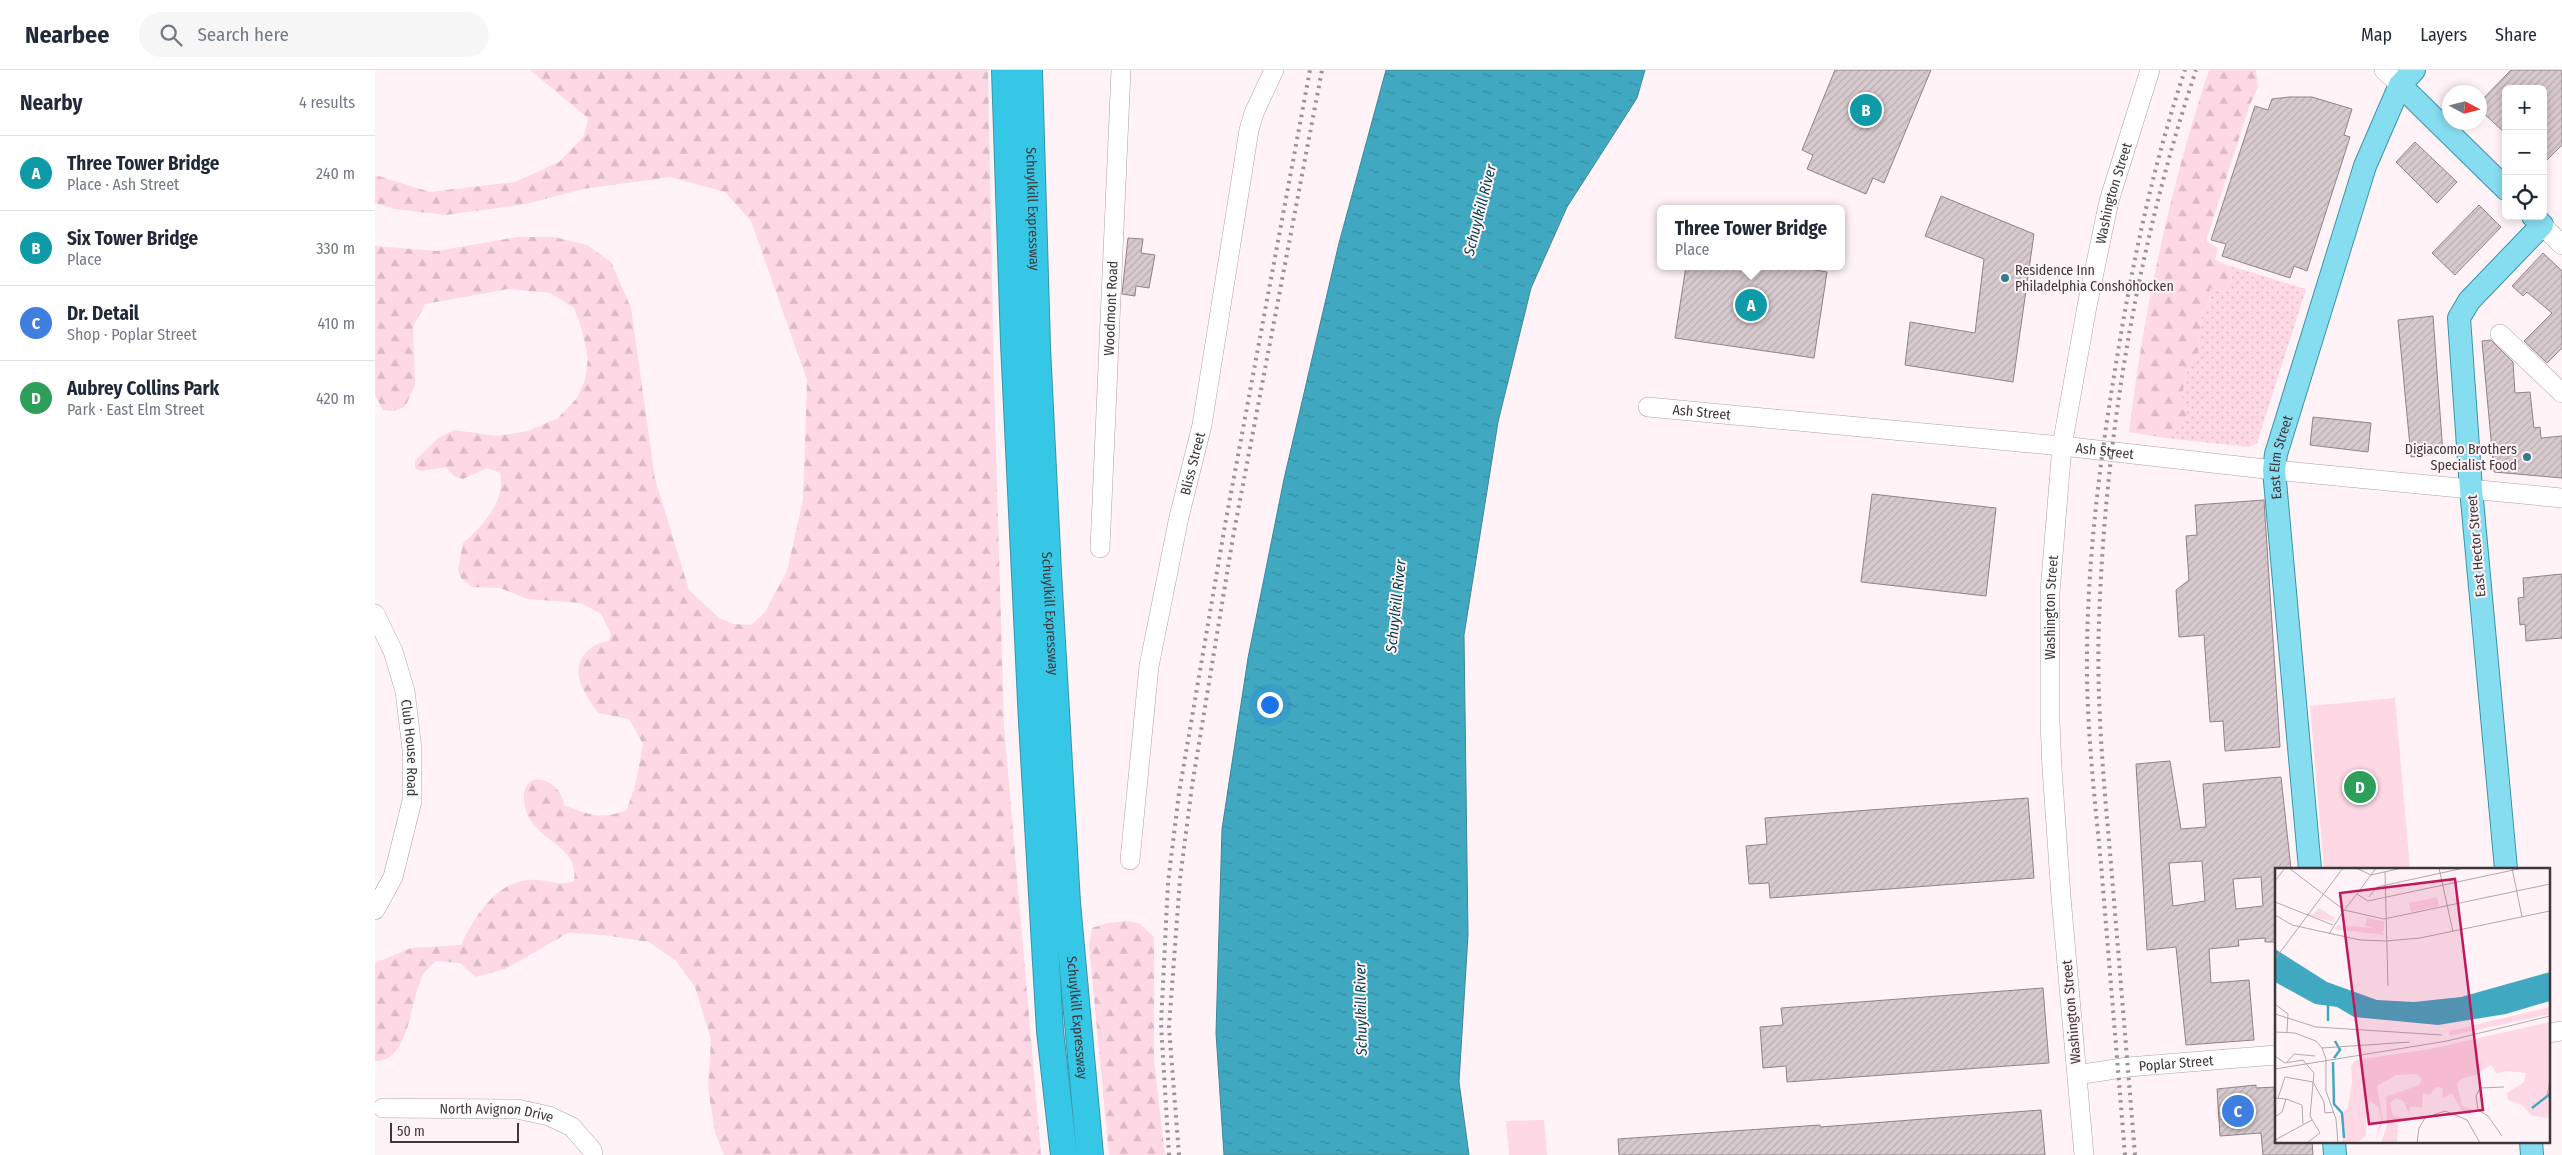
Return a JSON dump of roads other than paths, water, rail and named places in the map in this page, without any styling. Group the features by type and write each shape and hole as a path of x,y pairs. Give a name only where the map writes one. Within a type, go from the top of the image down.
{"highway":[{"name":"Schuylkill Expressway","path":"1005,70 1014,353 1032,722 1050,1031 1064,1155"},
{"name":"Schuylkill Expressway","path":"1029,70 1037,347 1048,582 1067,902 1090,1155"}],"main road":[{"path":"2399,75 2502,185"},
{"name":"East Elm Street","path":"2310,868 2274,470 2287,412 2365,166 2399,75"},
{"name":"East Hector Street","path":"2506,868 2471,488 2459,318 2469,301 2538,221"},
{"path":"2334,1142 2335,1155"},
{"path":"2531,1142 2532,1155"}],"street":[{"name":"Woodmont Road","path":"1100,548 1121,70"},
{"name":"Bliss Street","path":"1130,860 1149,666 1181,509 1202,425 1249,130 1254,113 1274,70"},
{"name":"Washington Street","path":"2084,1155 2061,897 2050,721 2050,592 2062,446 2109,202 2150,70"},
{"path":"2538,221 2562,245"},
{"path":"2500,334 2562,393"},
{"name":"Ash Street","path":"1647,407 2062,446 2274,470 2562,498"},
{"name":"Club House Road","path":"375,614 393,651 405,691 412,748 412,801 393,877 375,910"},
{"path":"2549,1033 2562,1032"},
{"name":"Poplar Street","path":"2077,1075 2128,1067 2275,1055"},
{"name":"North Avignon Drive","path":"378,1108 517,1109 549,1116 571,1127 592,1150 593,1155"}],"water":[{"name":"Schuylkill River","path":"1386,70 1645,70 1637,98 1567,207 1531,288 1498,422 1464,635 1468,935 1459,1082 1469,1155 1224,1155 1216,1033 1222,829 1248,658 1284,479 1339,243"}],"railway":[{"path":"1169,1155 1161,1024 1168,883 1179,793 1225,525 1310,70"},
{"path":"1179,1155 1169,1027 1180,879 1192,786 1233,537 1322,70"},
{"path":"2125,1155 2090,747 2087,638 2091,561 2103,447 2128,294 2162,144 2185,70"},
{"path":"2135,1155 2101,743 2098,652 2102,552 2117,412 2141,273 2175,137 2196,70"}],"place":[{"name":"Six Tower Bridge","path":"1866,110"},
{"name":"Residence Inn Philadelphia Conshohocken","path":"2005,278"},
{"name":"Three Tower Bridge","path":"1751,305"},
{"name":"Digiacomo Brothers Specialist Food","path":"2527,457"},
{"name":"Aubrey Collins Park","path":"2360,787"},
{"name":"Dr. Detail","path":"2238,1111"}]}
